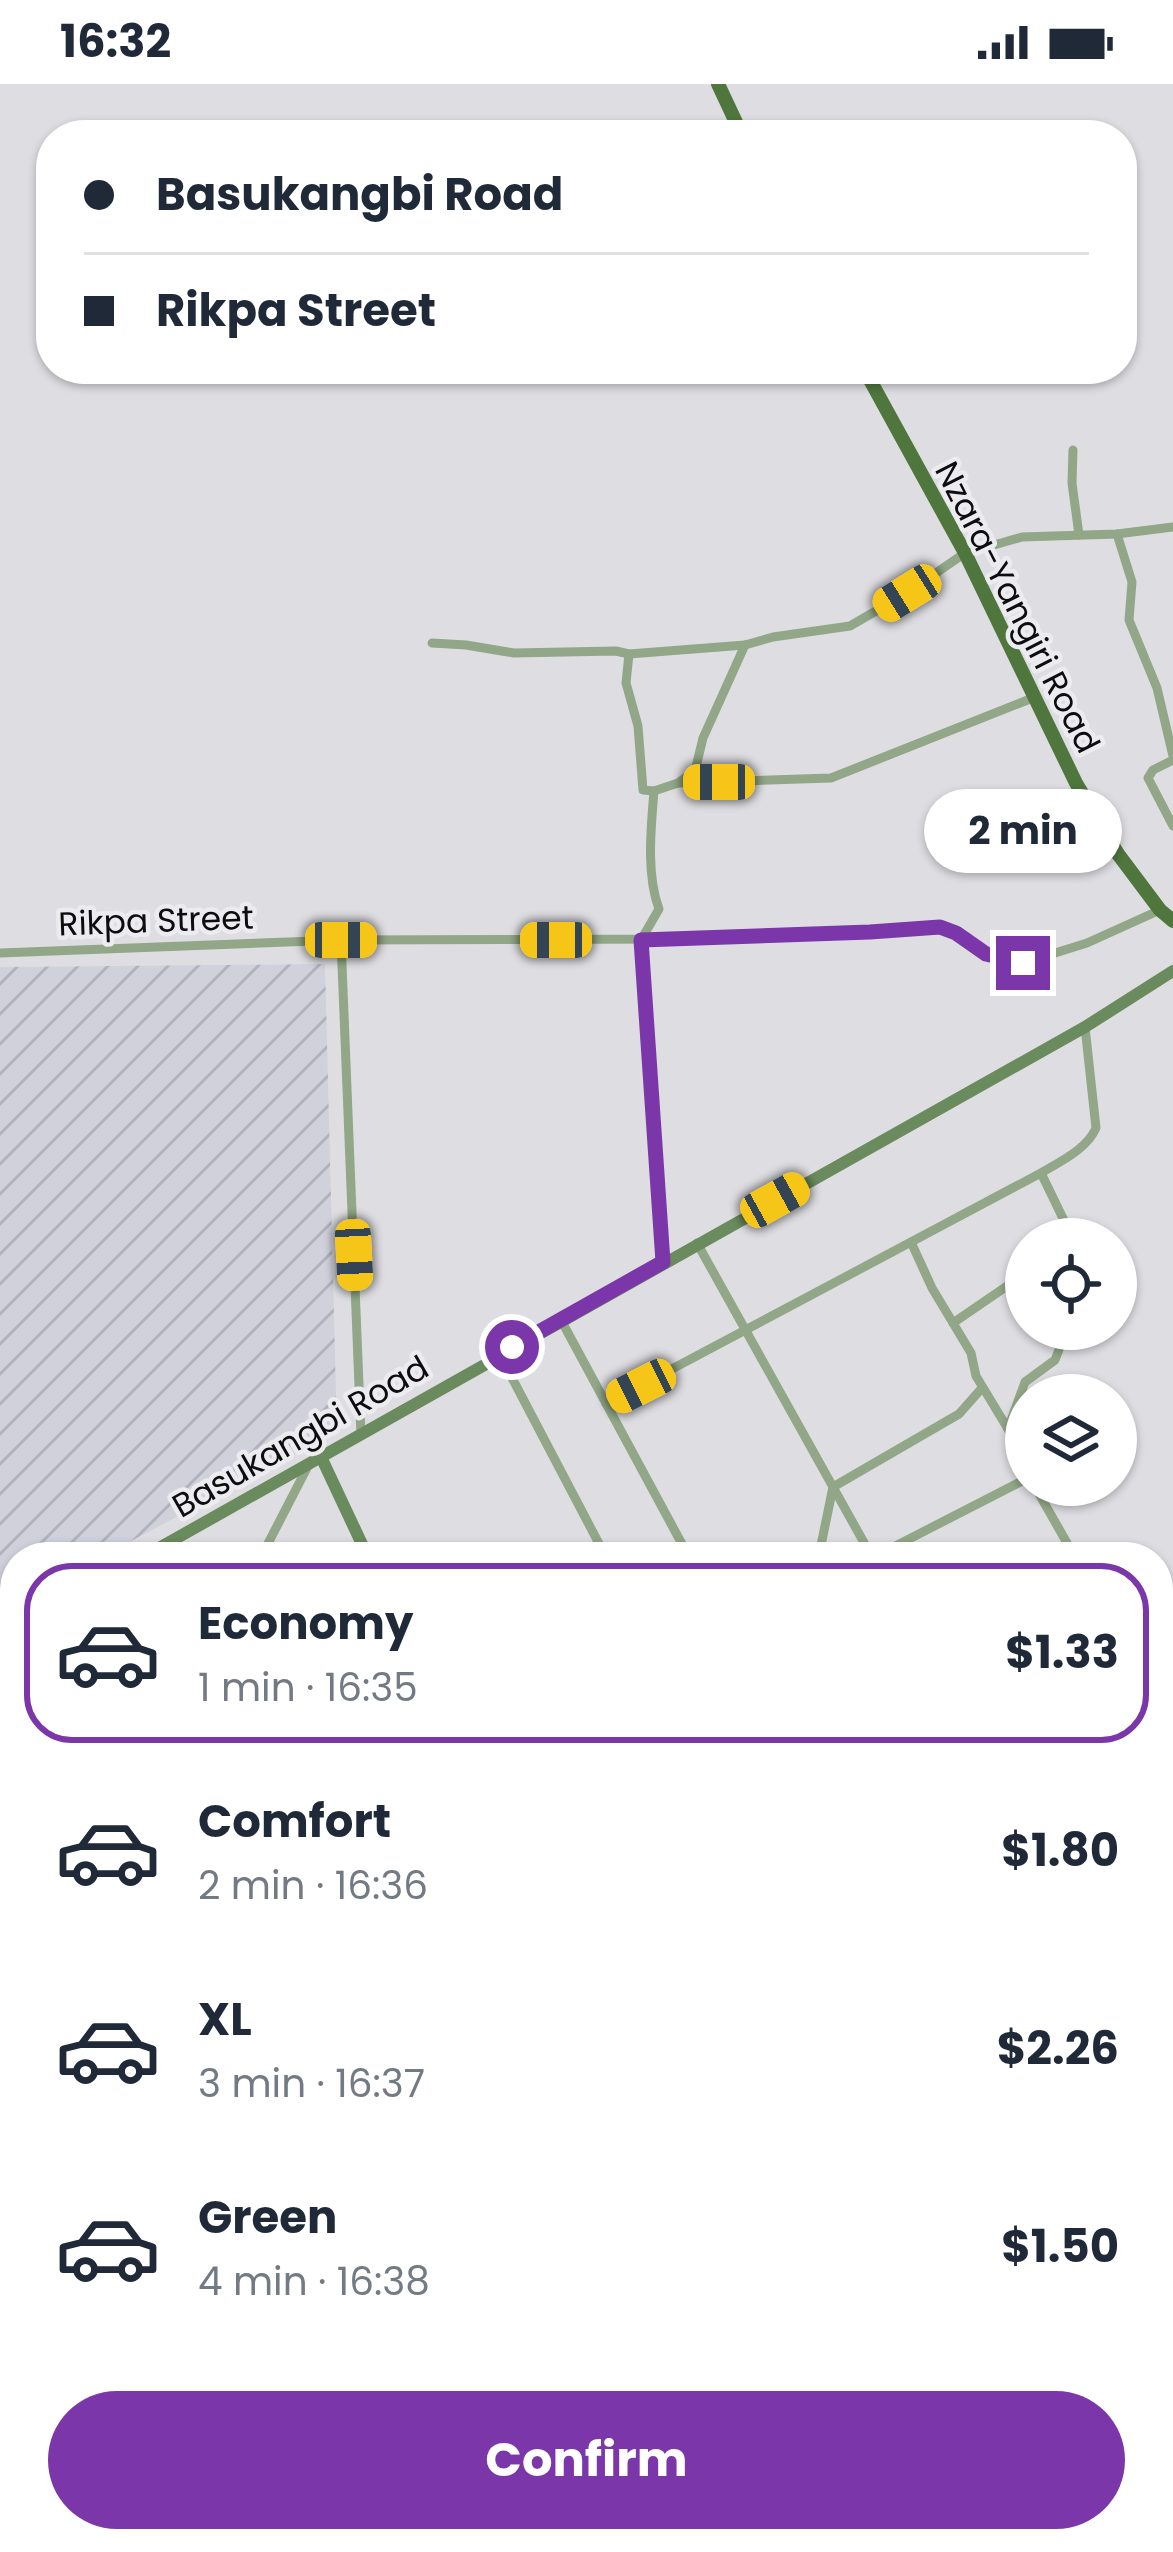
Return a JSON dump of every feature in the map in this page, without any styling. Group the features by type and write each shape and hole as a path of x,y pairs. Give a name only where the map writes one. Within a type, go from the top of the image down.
{"main road":[{"path":"718,84 735,120"},
{"name":"Nzara-Yangiri Road","path":"872,384 965,553 1076,783 1118,854 1173,921"}],"street":[{"path":"1073,450 1079,535"},
{"path":"432,643 514,653 629,654 745,645 850,626 965,553 1022,537 1173,527"},
{"path":"1117,533 1132,582 1130,620 1157,688 1173,758 1148,778 1173,826"},
{"path":"629,654 626,683 638,726 643,790 654,791 694,771 703,738 745,645"},
{"path":"678,782 832,778 1035,697"},
{"path":"654,791 651,829 659,909 641,940 663,1262"},
{"name":"Rikpa Street","path":"0,953 341,940 641,940 940,927 986,954 1023,963 1087,944 1160,910"},
{"path":"341,940 361,1435"},
{"name":"Basukangbi Road","path":"169,1542 1085,1027 1173,971"},
{"path":"606,1404 1041,1173 1083,1146 1096,1128 1085,1027"},
{"path":"1041,1173 1063,1218"},
{"path":"911,1242 971,1353 982,1388 1005,1424"},
{"path":"697,1243 864,1542"},
{"path":"953,1323 1005,1287"},
{"path":"561,1320 681,1542"},
{"path":"1036,1374 1055,1360 1059,1350"},
{"path":"500,1354 598,1542"},
{"path":"822,1542 833,1487 959,1414 982,1388"},
{"path":"322,1459 361,1542"},
{"path":"269,1542 308,1466"},
{"path":"901,1542 1005,1486"},
{"path":"1046,1506 1067,1542"}],"shaded area":[{"path":"325,964 337,1432 129,1542 0,1542 0,967"}],"route":[{"path":"512,1347 663,1262 641,940 940,927 986,954 1023,963"}]}
